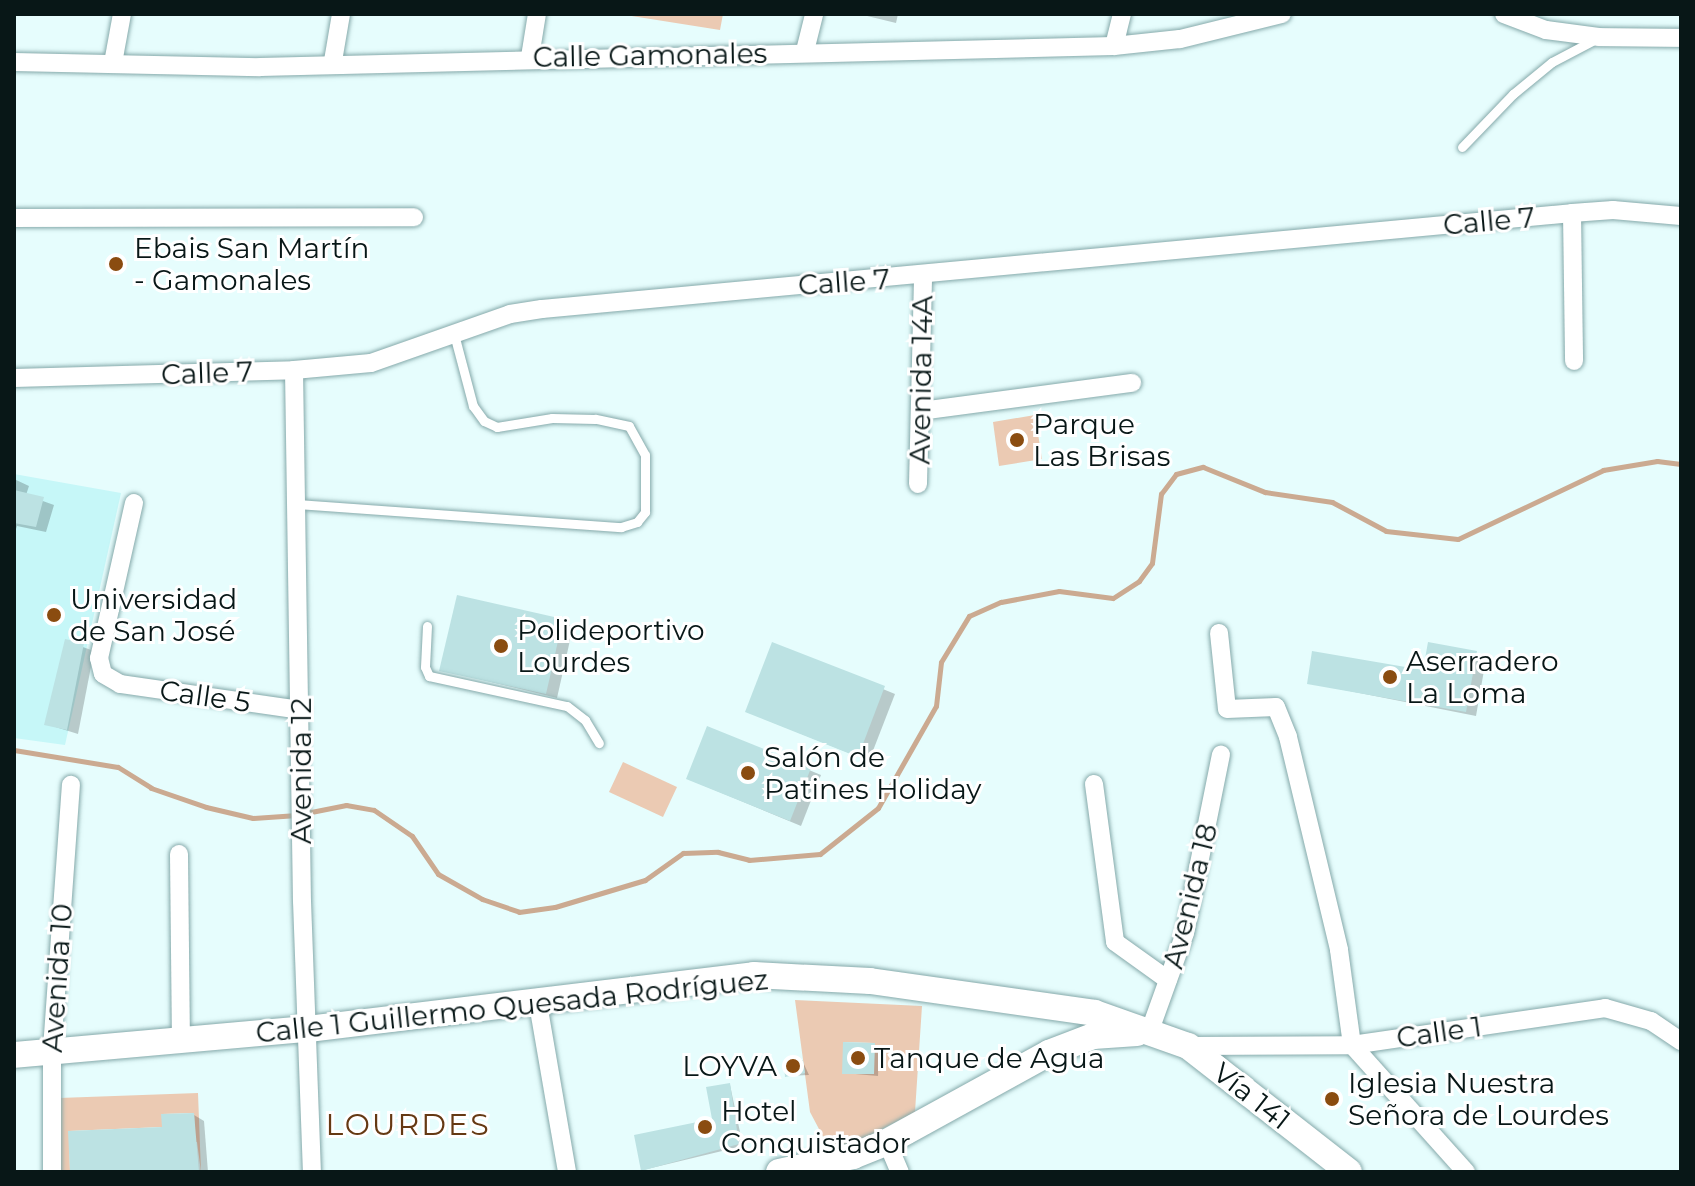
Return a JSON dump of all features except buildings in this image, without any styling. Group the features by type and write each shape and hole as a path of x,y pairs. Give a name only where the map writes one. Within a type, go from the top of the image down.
{"main road":[{"name":"Calle 1 Guillermo Quesada Rodríguez","path":"14,1055 52,1049 308,1029 537,998 754,975 870,981 1095,1013 1149,1033"},
{"path":"1043,1007 1057,1024 1057,1040 1049,1053"},
{"name":"Vía 141","path":"1149,1033 1188,1046 1349,1172"},
{"path":"779,1172 853,1156 887,1142 1049,1053 1093,1036 1149,1033"}],"street":[{"path":"113,63 122,14"},
{"path":"333,61 341,14"},
{"path":"530,57 537,14"},
{"path":"805,51 814,14"},
{"path":"1114,46 1122,14"},
{"name":"Calle Gamonales","path":"14,62 260,67 333,61 1114,46 1157,43 1282,14"},
{"path":"1504,14 1546,30 1599,37 1681,38"},
{"name":"Calle 7","path":"14,378 294,370 371,363 454,334 542,309 923,276 1572,213 1613,210 1681,216"},
{"path":"1572,213 1574,361"},
{"path":"14,218 414,217"},
{"name":"Avenida 14A","path":"918,484 923,276"},
{"name":"Avenida 12","path":"294,370 302,842 312,1172"},
{"path":"921,411 1132,383"},
{"name":"Calle 5","path":"134,503 99,658 110,680 301,710"},
{"path":"1219,633 1227,709 1276,707 1288,737 1339,950 1352,1045 1466,1172"},
{"name":"Avenida 18","path":"1149,1033 1201,868 1221,755"},
{"path":"1094,784 1115,942 1168,980"},
{"name":"Avenida 10","path":"52,1172 52,1049 71,785"},
{"path":"179,854 181,1040"},
{"path":"537,998 567,1172"},
{"name":"Calle 1","path":"1188,1046 1352,1045 1605,1008 1638,1015 1681,1041"},
{"path":"887,1142 900,1172"}],"lane":[{"path":"1462,147 1552,62 1599,37"},
{"path":"297,504 621,527 637,522 645,512 645,455 629,426 595,419 552,418 497,427 484,421 473,406 454,334"},
{"path":"427,626 425,667 429,676 567,706 585,720 599,743"}],"shaded area":[{"path":"619,14 723,14 720,30"},
{"name":"Parque Las Brisas","path":"1035,415 1042,459 999,466 993,422"},
{"name":"Universidad de San José","path":"14,474 121,493 65,745 14,738"},
{"path":"623,762 677,787 663,817 609,792"},
{"path":"795,1000 922,1006 915,1112 859,1141 829,1148 810,1112","holes":["843,1042 874,1043 874,1074 843,1074"]},
{"path":"198,1093 201,1172 197,1142 169,1143 195,1132 194,1113 162,1114 162,1127 69,1131 70,1172 60,1172 59,1098"}],"waterway":[{"path":"306,813 346,805 374,810 412,836 438,874 482,899 519,912 555,907 645,880 683,853 718,852 749,860 820,854 878,808 936,706 941,662 969,616 1001,602 1059,591 1113,598 1139,581 1152,563 1161,494 1176,474 1203,467 1265,492 1332,502 1386,531 1458,539 1603,470 1657,461 1681,464"},
{"path":"14,750 118,767 151,788 206,807 253,818 297,815"}],"place":[{"name":"Ebais San Martín - Gamonales","path":"116,264"},
{"name":"Parque Las Brisas","path":"1017,440"},
{"name":"Universidad de San José","path":"54,615"},
{"name":"Polideportivo Lourdes","path":"501,646"},
{"name":"Aserradero La Loma","path":"1390,677"},
{"name":"Salón de Patines Holiday","path":"748,773"},
{"name":"Tanque de Agua","path":"858,1058"},
{"name":"LOYVA","path":"793,1066"},
{"name":"Iglesia Nuestra Señora de Lourdes","path":"1332,1099"},
{"name":"Hotel Conquistador","path":"705,1127"}],"district":[{"name":"LOURDES","path":"408,1125"}]}
